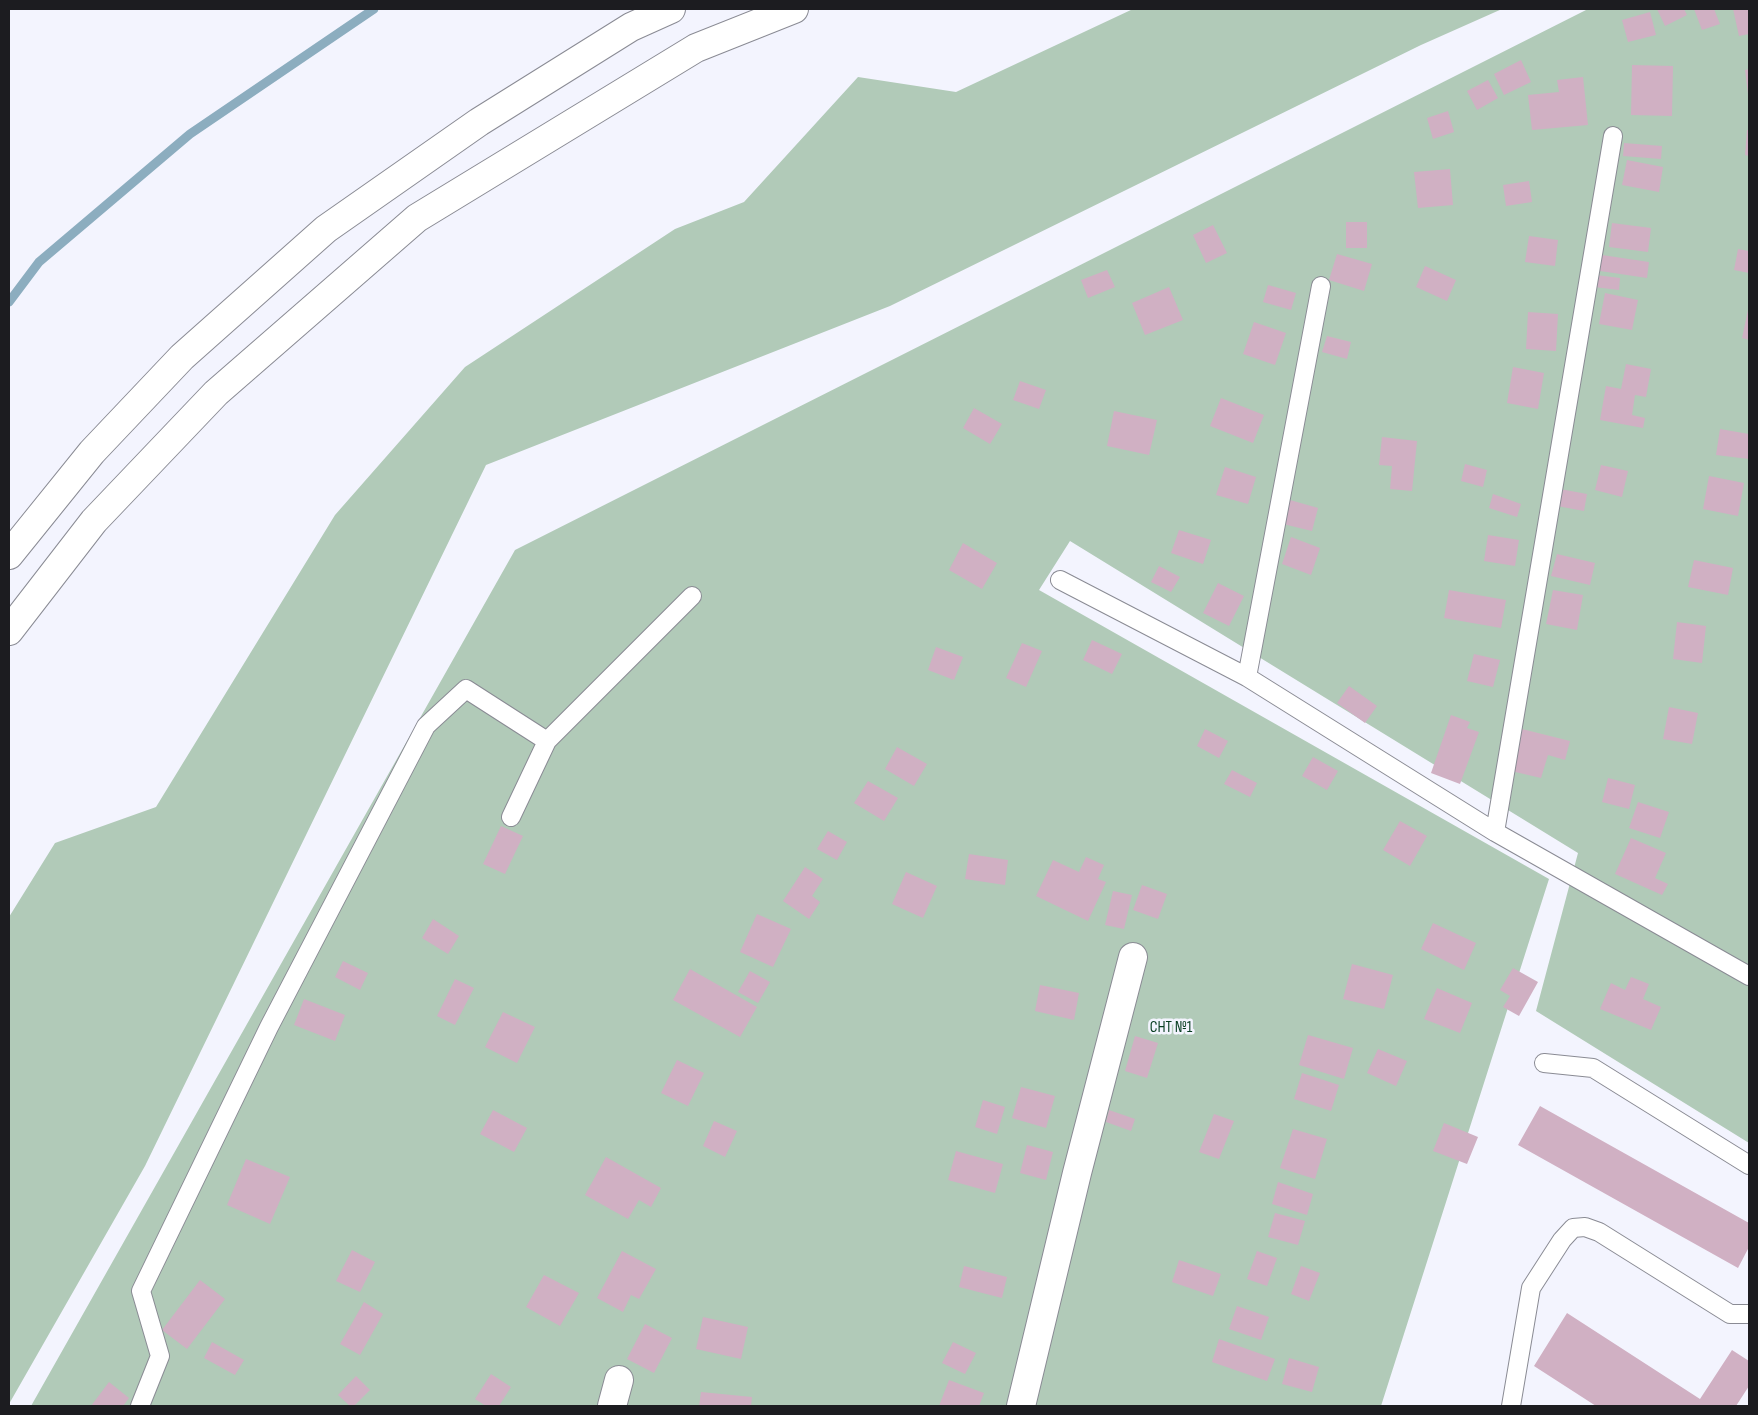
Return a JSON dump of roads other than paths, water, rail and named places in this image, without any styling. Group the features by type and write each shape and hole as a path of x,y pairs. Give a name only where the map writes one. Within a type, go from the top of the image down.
{"main road":[{"path":"9,555 92,452 182,356 326,229 479,122 631,28 671,9"},
{"path":"9,632 94,521 216,393 417,218 696,48 794,9"},
{"path":"1021,1406 1077,1173 1133,957"},
{"path":"612,1406 619,1380"}],"lane":[{"path":"1495,832 1613,136"},
{"path":"1247,677 1321,286"},
{"path":"1060,580 1247,677 1495,832 1749,976"},
{"path":"511,817 548,741 692,596"},
{"path":"140,1406 160,1356 141,1291 269,1027 426,726 466,689 548,741"},
{"path":"1544,1063 1593,1068 1749,1165"},
{"path":"1511,1406 1531,1288 1562,1240 1573,1228 1585,1227 1599,1232 1730,1314 1749,1314"}],"waterway":[{"path":"9,302 39,262 190,134 374,9"}],"park label":[{"name":"СНТ №1","path":"1171,1028"}]}
